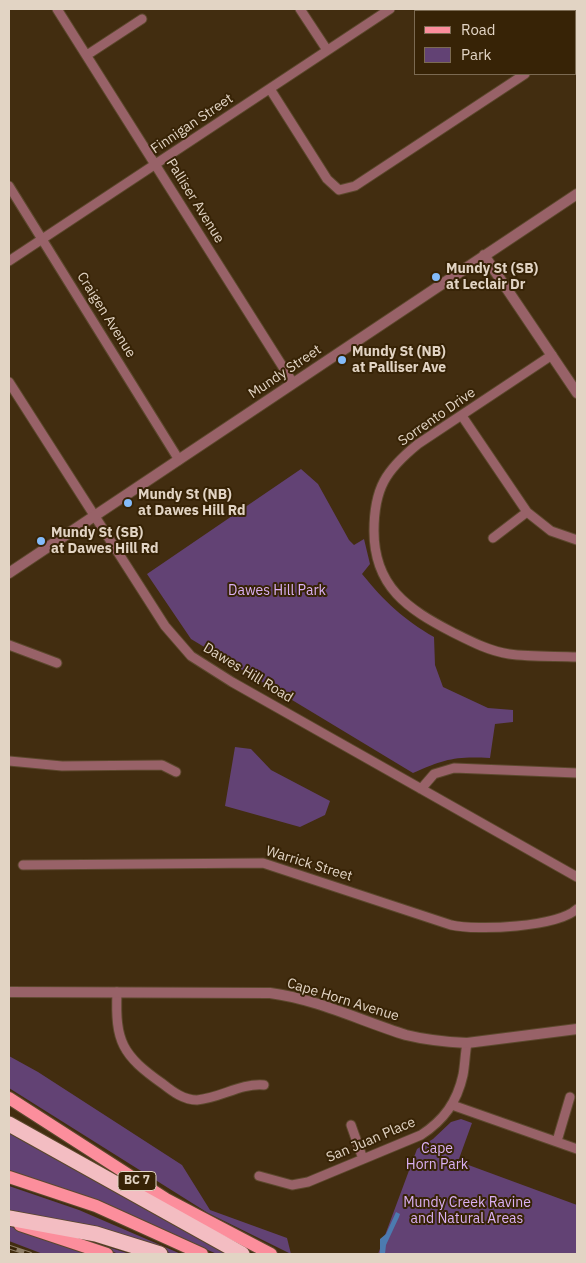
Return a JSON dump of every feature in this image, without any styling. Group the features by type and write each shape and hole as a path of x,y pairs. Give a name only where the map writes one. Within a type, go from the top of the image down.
{"highway":[{"path":"9,1124 242,1254"},
{"path":"9,1219 100,1235 160,1254"},
{"path":"100,1235 148,1254"}],"main road":[{"name":"BC 7","path":"9,1098 166,1199 271,1254"},
{"path":"9,1177 104,1210 202,1254"},
{"path":"9,1219 106,1254"}],"street":[{"name":"Palliser Avenue","path":"57,9 293,384"},
{"path":"300,9 327,50"},
{"name":"Finnigan Street","path":"9,261 390,9"},
{"path":"87,55 142,19"},
{"path":"270,89 327,179 339,190 355,186 523,75"},
{"name":"Craigen Avenue","path":"9,186 179,460"},
{"name":"Mundy Street","path":"9,573 577,194"},
{"path":"484,255 577,392"},
{"name":"Sorrento Drive","path":"552,355 409,451 380,483 374,513 374,537 377,556 384,576 394,592 412,610 477,644 508,654 577,657"},
{"name":"Dawes Hill Road","path":"9,382 165,626 192,656 232,682 577,877"},
{"path":"462,416 526,512 551,531 577,540"},
{"path":"493,538 526,512"},
{"path":"9,645 57,663"},
{"path":"9,761 62,766 162,765 176,772"},
{"path":"421,789 434,774 454,768 577,773"},
{"name":"Warrick Street","path":"23,865 263,863 451,925 476,929 563,919 577,909"},
{"name":"Cape Horn Avenue","path":"9,992 255,992 288,995 406,1034 467,1043 577,1029"},
{"path":"117,992 118,1031 127,1053 138,1066 172,1091 184,1097 198,1100 250,1084 264,1085"},
{"name":"San Juan Place","path":"259,1176 292,1185 308,1182 421,1135 436,1124 452,1105 463,1074 467,1043"},
{"path":"557,1141 570,1097"},
{"path":"452,1105 577,1149"},
{"path":"351,1125 363,1159"}],"green space":[{"name":"Dawes Hill Park","path":"301,469 318,484 349,540 354,545 364,539 370,564 362,574 395,609 413,624 434,637 435,665 443,687 488,708 513,710 513,722 495,724 490,758 450,759 413,773 191,639 147,574"},
{"path":"235,747 251,749 271,770 330,801 325,815 300,827 225,806"},
{"path":"9,1056 38,1072 182,1165 210,1210 287,1238 291,1254 208,1213 9,1088"},
{"name":"Mundy Creek Ravine and Natural Areas","path":"461,1119 472,1123 456,1167 463,1163 577,1205 577,1254 378,1254 417,1149 433,1139 451,1122"},
{"path":"9,1132 228,1254 217,1254 79,1194 9,1171"},
{"path":"9,1186 79,1210 181,1254 173,1254 96,1227 92,1242 130,1254 119,1254 9,1214"},
{"path":"9,1226 87,1254 43,1254 9,1241"}],"water":[{"path":"396,1212 400,1214 386,1245 385,1254 380,1254 380,1239 386,1234"}],"railway":[{"path":"9,1247 30,1254"}],"place":[{"name":"Mundy St (SB) at Leclair Dr","path":"436,277"},
{"name":"Mundy St (NB) at Palliser Ave","path":"342,360"},
{"name":"Mundy St (NB) at Dawes Hill Rd","path":"128,503"},
{"name":"Mundy St (SB) at Dawes Hill Rd","path":"41,541"}],"park label":[{"name":"Cape Horn Park","path":"437,1158"}]}
